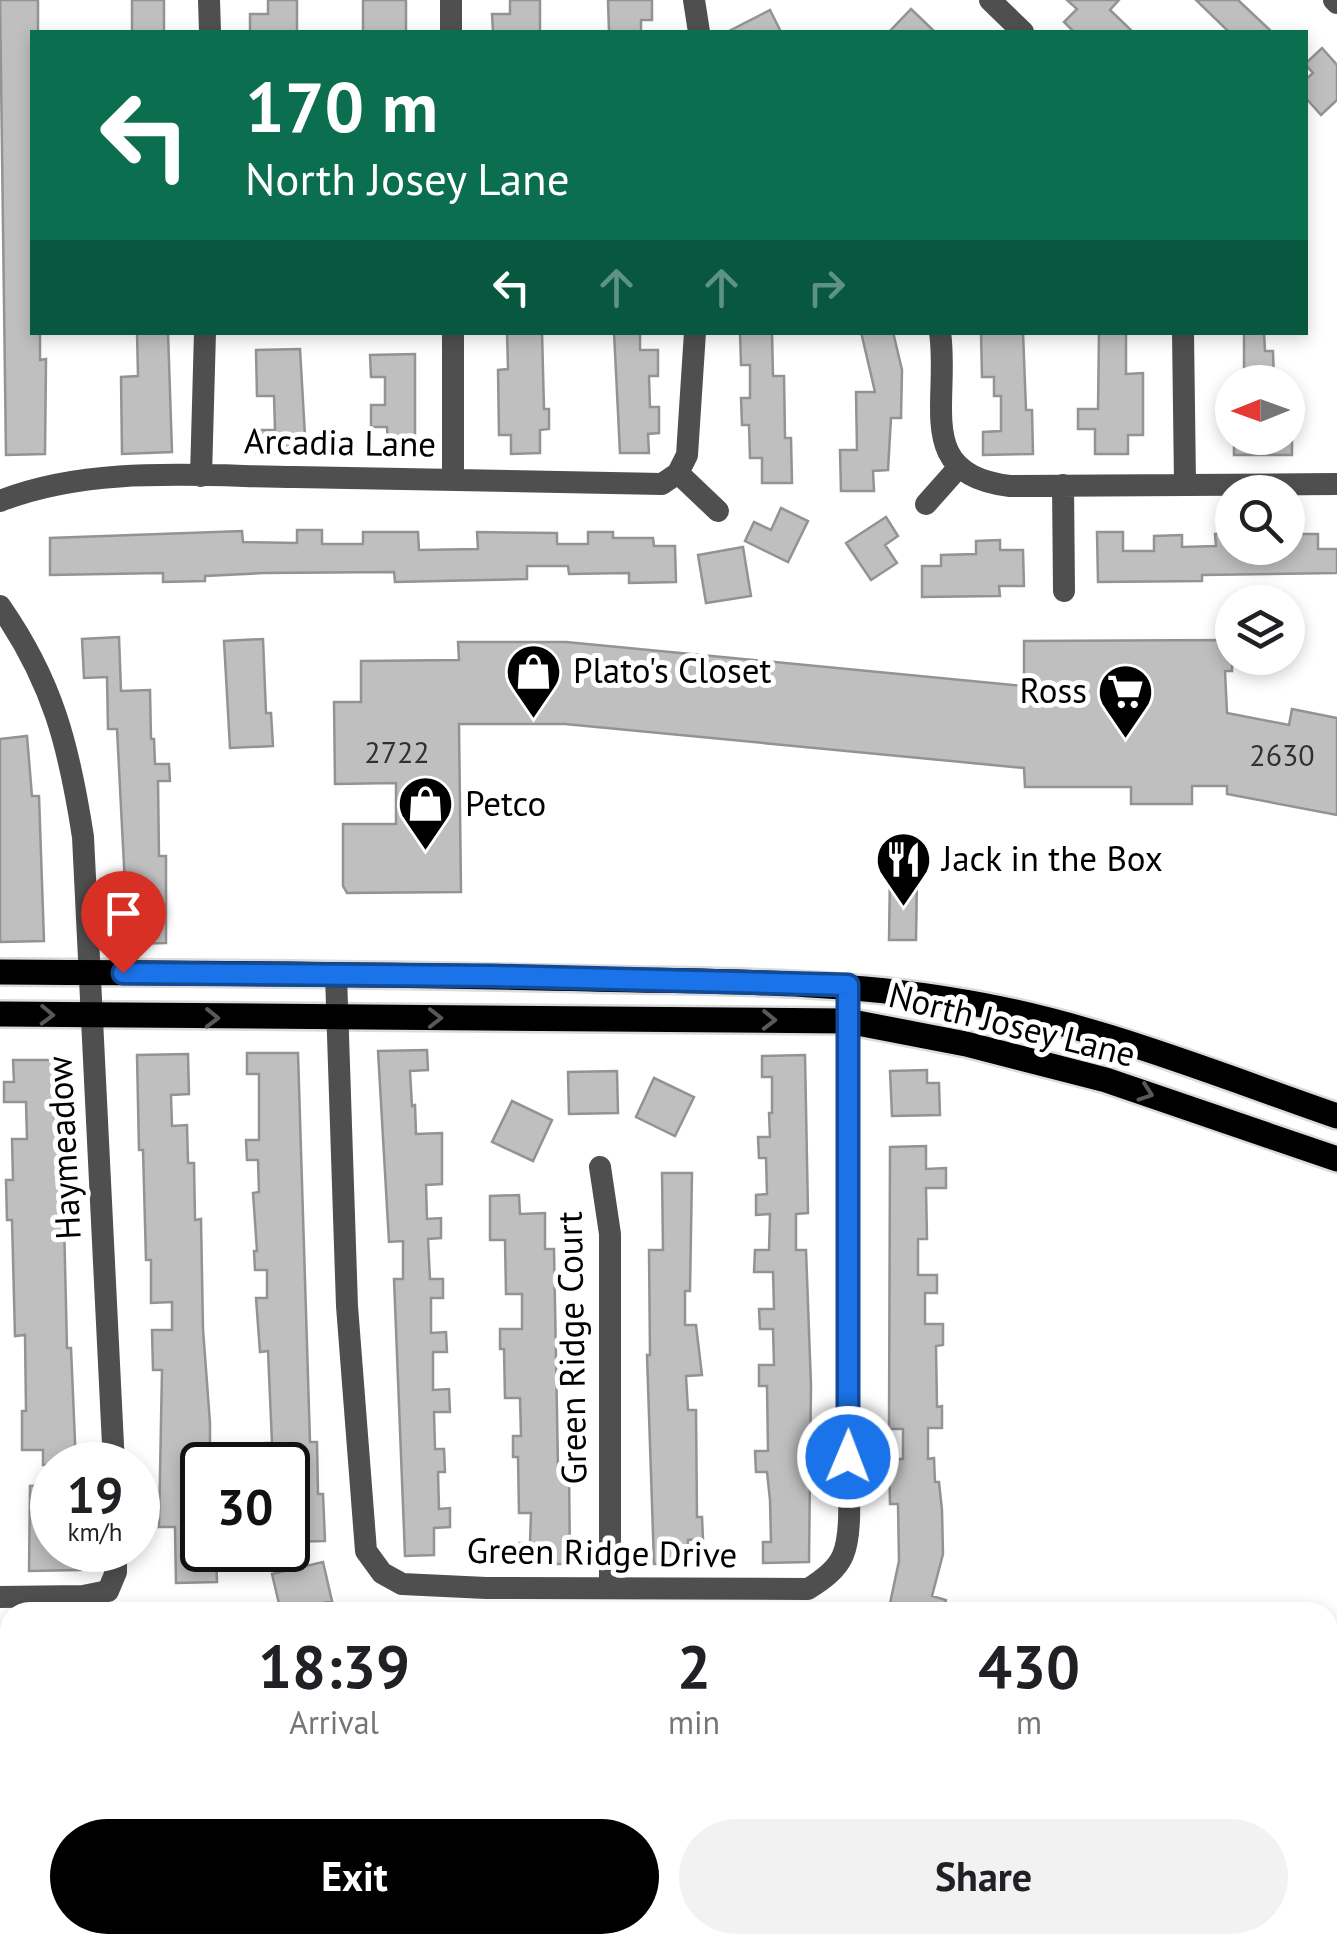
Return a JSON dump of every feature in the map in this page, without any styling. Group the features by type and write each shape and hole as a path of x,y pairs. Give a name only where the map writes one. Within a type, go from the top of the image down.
{"main road":[{"name":"North Josey Lane","path":"0,972 848,985 1040,1017 1149,1047 1337,1116"},
{"name":"North Josey Lane","path":"0,1014 847,1022 966,1044 1106,1080 1337,1158"}],"street":[{"path":"210,0 210,30"},
{"path":"451,0 452,30"},
{"path":"694,0 699,30"},
{"path":"990,0 1021,30"},
{"path":"201,476 205,335"},
{"path":"453,335 453,479"},
{"path":"696,335 690,434 687,455 678,473 718,511"},
{"path":"940,335 943,447 958,468 975,480 990,484 1063,485 1337,484"},
{"path":"1183,335 1185,484"},
{"path":"926,504 958,468"},
{"name":"Arcadia Lane","path":"0,501 67,481 201,476 662,484 678,473"},
{"path":"1063,485 1064,591"},
{"name":"Haymeadow","path":"0,606 28,646 53,702 72,761 84,837 113,1442"},
{"name":"Green Ridge Drive","path":"336,975 347,1306 366,1551 382,1574 402,1584 808,1589 825,1578 843,1556 849,1418 848,985"},
{"name":"Green Ridge Court","path":"600,1167 610,1234 610,1587"},
{"path":"0,1597 83,1596 108,1590 116,1572"}],"building":[{"path":"0,0 38,0 38,30 30,30 30,335 40,335 40,360 46,359 45,454 6,455"},
{"path":"132,0 164,0 164,30 132,30"},
{"path":"268,0 297,0 297,30 250,30 250,14 268,14"},
{"path":"363,0 406,0 406,30 363,30"},
{"path":"510,0 540,0 540,30 493,30 492,14 510,14"},
{"path":"608,0 652,0 652,20 641,20 641,30 609,30"},
{"path":"1067,0 1119,0 1110,10 1131,30 1072,30 1064,22 1077,9"},
{"path":"1196,0 1238,0 1270,30 1227,30"},
{"path":"911,9 933,30 891,30"},
{"path":"770,10 780,30 731,30"},
{"path":"1322,48 1337,65 1337,100 1321,115 1308,100 1308,77 1313,73 1308,61"},
{"path":"137,335 168,335 172,452 122,454 121,377 138,376"},
{"path":"507,335 542,335 544,409 549,409 549,429 540,430 540,453 511,454 511,435 499,435 498,370 508,369"},
{"path":"614,335 640,335 640,350 658,350 658,376 649,376 650,407 659,407 659,433 648,434 649,453 620,453"},
{"path":"740,335 772,335 773,376 784,376 785,438 791,438 792,483 762,483 762,458 750,458 749,425 742,425 741,398 750,398 750,365 741,365"},
{"path":"862,335 894,335 902,370 901,418 891,418 888,470 873,471 874,491 841,491 840,450 857,450 856,392 875,392"},
{"path":"981,335 1023,335 1026,410 1032,410 1033,454 983,455 983,432 1001,431 1001,396 994,396 994,377 982,377"},
{"path":"1099,335 1126,335 1126,374 1143,373 1143,435 1128,435 1128,454 1095,454 1095,429 1078,429 1078,409 1098,409"},
{"path":"1244,335 1264,335 1265,351 1273,351 1273,365 1244,365"},
{"path":"300,349 306,453 257,454 257,430 275,430 274,396 257,396 256,350"},
{"path":"415,354 415,449 388,450 387,427 371,427 371,405 385,405 385,377 371,377 370,355"},
{"path":"781,508 808,521 788,562 745,541 754,522 771,530"},
{"path":"886,517 898,536 885,545 897,563 871,580 846,543"},
{"path":"297,530 322,530 322,544 363,544 363,532 418,532 419,550 478,549 477,532 557,533 557,544 588,544 588,532 613,532 613,538 653,538 654,546 675,546 676,582 629,583 629,573 569,574 568,566 527,566 527,579 395,582 394,572 264,573 163,582 163,573 50,575 50,538 242,531 243,542 297,543"},
{"path":"1097,532 1123,532 1123,551 1154,551 1154,536 1182,535 1182,547 1215,546 1215,565 1305,565 1305,534 1318,534 1318,549 1337,549 1337,573 1202,575 1202,581 1098,582"},
{"path":"1000,540 1000,550 1023,550 1024,586 999,586 1000,596 922,597 922,566 941,566 941,555 976,554 976,541"},
{"path":"743,547 751,596 706,603 698,555"},
{"path":"119,637 121,691 150,690 155,764 169,764 170,781 158,781 159,856 166,856 166,943 128,944 117,729 108,729 107,677 84,678 82,639"},
{"path":"263,639 266,713 271,713 273,746 230,748 224,641"},
{"path":"1215,640 1215,675 1225,675 1227,713 1289,725 1292,709 1337,718 1337,815 1227,794 1227,786 1192,786 1192,804 1131,804 1131,787 1025,787 1024,768 565,724 459,724 461,892 347,893 343,886 343,824 396,824 396,783 335,784 334,702 361,702 361,661 459,660 458,642 566,642 1024,686 1024,641"},
{"path":"27,736 32,796 39,796 44,941 0,942 0,739"},
{"name":"Jack in the Box","path":"890,876 917,876 916,940 889,940"},
{"path":"427,1050 428,1070 410,1071 416,1134 442,1133 442,1184 426,1185 427,1219 441,1218 441,1238 428,1239 430,1279 443,1279 443,1298 431,1298 431,1333 446,1332 447,1352 433,1352 433,1390 449,1389 450,1412 434,1412 435,1449 444,1449 445,1472 438,1472 439,1509 450,1508 450,1527 434,1528 434,1555 405,1556 394,1279 403,1279 403,1241 389,1242 378,1051"},
{"path":"247,1053 298,1053 310,1442 272,1442 268,1351 260,1352 256,1298 267,1298 267,1270 255,1270 253,1193 259,1192 258,1160 247,1160 246,1140 259,1140 259,1074 247,1074"},
{"path":"188,1054 189,1094 171,1095 172,1126 187,1125 188,1163 194,1163 195,1220 201,1219 210,1442 180,1442 180,1572 217,1572 217,1582 176,1583 175,1527 160,1527 162,1370 153,1370 152,1330 172,1330 172,1302 151,1303 143,1150 139,1150 137,1055"},
{"path":"805,1055 808,1213 796,1214 796,1250 806,1250 811,1385 809,1562 763,1563 763,1542 771,1542 767,1472 756,1472 755,1451 768,1451 767,1386 759,1386 759,1365 774,1365 773,1329 760,1329 759,1309 774,1309 773,1272 754,1272 755,1250 769,1250 770,1214 756,1215 756,1195 767,1194 766,1158 759,1158 758,1137 770,1137 772,1113 772,1077 762,1077 762,1056"},
{"path":"13,1060 53,1060 54,1117 59,1117 63,1179 67,1348 71,1348 75,1442 30,1442 30,1450 22,1450 25,1335 15,1336 12,1220 7,1220 6,1180 13,1180 12,1139 27,1139 26,1102 4,1102 4,1082 14,1082"},
{"path":"927,1070 927,1083 939,1083 940,1115 892,1116 890,1071"},
{"path":"617,1071 618,1113 569,1114 568,1072"},
{"path":"654,1078 694,1097 675,1136 636,1117"},
{"path":"512,1101 552,1120 533,1161 492,1142"},
{"path":"926,1146 926,1169 946,1168 946,1188 926,1188 927,1239 918,1239 918,1275 937,1275 937,1293 925,1293 925,1324 943,1324 943,1345 936,1346 937,1407 942,1406 942,1428 928,1428 928,1459 934,1458 942,1510 943,1554 932,1596 946,1602 890,1602 899,1561 898,1504 890,1504 889,1459 903,1459 903,1429 889,1429 890,1147"},
{"path":"662,1173 692,1173 690,1291 685,1291 685,1325 696,1325 702,1375 686,1376 688,1410 696,1410 697,1517 702,1517 703,1539 688,1540 688,1563 654,1564 647,1355 649,1250 663,1250"},
{"path":"519,1195 520,1214 545,1213 545,1249 554,1249 558,1467 569,1467 570,1564 520,1564 520,1543 530,1543 531,1513 519,1513 518,1457 513,1457 513,1436 521,1436 520,1398 505,1398 500,1329 522,1329 522,1294 506,1294 505,1240 490,1240 490,1196"},
{"path":"310,1442 317,1442 318,1494 323,1494 325,1541 310,1541"},
{"path":"323,1562 332,1601 279,1602 272,1574 310,1572 310,1565"}],"place":[{"name":"Plato's Closet","path":"534,720"},
{"name":"Ross","path":"1126,740"},
{"name":"Petco","path":"426,853"},
{"name":"Jack in the Box","path":"903,908"}],"route":[{"path":"123,973 494,976 848,985 848,1457"}]}
